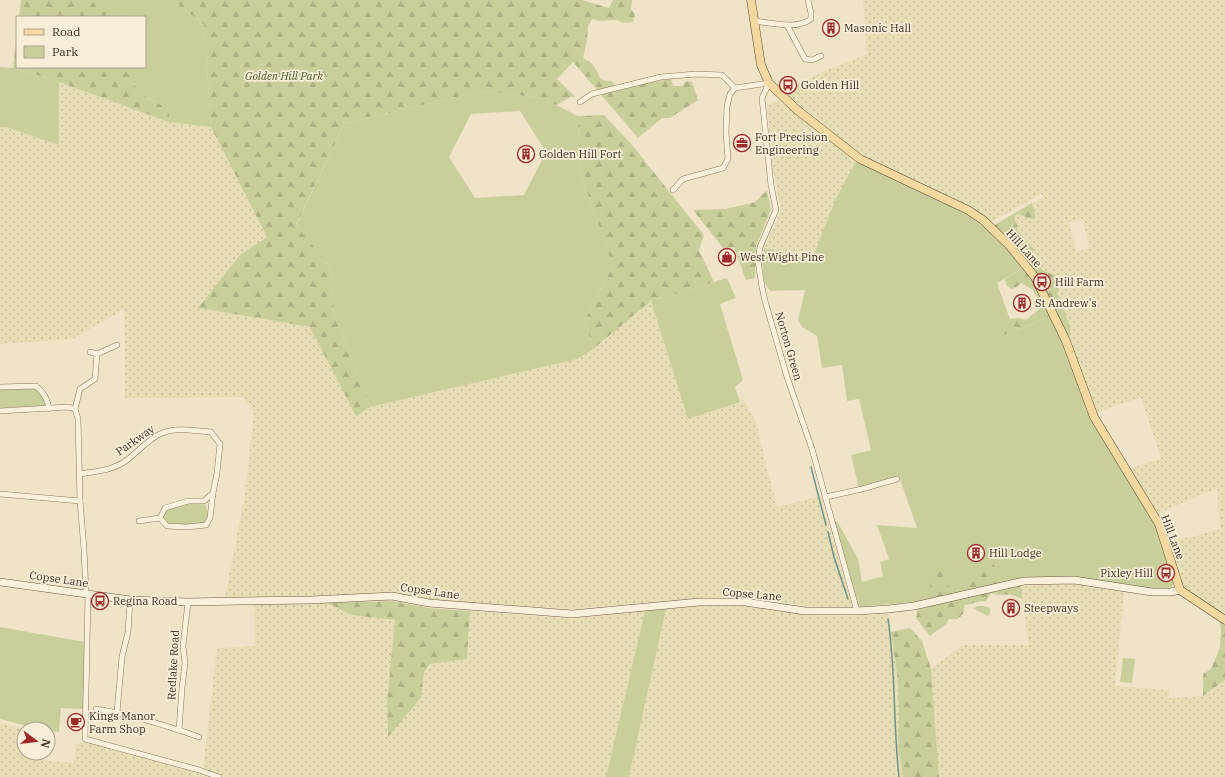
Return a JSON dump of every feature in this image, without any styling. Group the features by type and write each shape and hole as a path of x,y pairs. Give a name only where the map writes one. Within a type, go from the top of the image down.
{"main road":[{"path":"751,0 761,65 768,83"},
{"name":"Hill Lane","path":"768,83 796,109 860,159 968,210 1009,245 1035,277 1066,341 1094,417 1159,524 1180,590"},
{"path":"1180,590 1225,620"}],"street":[{"path":"754,21 787,25 804,24 811,19 808,0"},
{"path":"787,25 804,59 812,60 821,56"},
{"path":"580,102 592,94 661,77 696,74 722,75 735,88"},
{"path":"673,190 683,179 723,168 728,159 726,133 727,106 730,94 735,88 768,83"},
{"name":"Norton Green","path":"768,83 762,98 776,210 760,247 758,261 762,286 787,377 812,450 826,497 857,611"},
{"path":"90,352 97,354 117,345"},
{"path":"97,354 96,379 80,388 75,409 78,419 80,501 87,594 85,739 199,770 219,777"},
{"path":"0,387 36,386 43,391 47,398 49,409"},
{"path":"0,411 68,407 75,409"},
{"name":"Parkway","path":"80,474 108,470 127,460 142,446 162,433 183,430 211,432 220,444 210,518 206,525 187,527 167,526 160,518"},
{"path":"826,497 897,479"},
{"path":"138,521 160,518 166,508 188,501 204,501 213,493"},
{"path":"0,494 80,501"},
{"path":"857,611 914,606 1024,581 1074,580 1152,592 1171,592 1180,590"},
{"name":"Copse Lane","path":"0,582 130,600 188,602 311,600 392,596 428,603 572,614 699,602 745,602 805,611 857,611"},
{"path":"117,712 122,657 128,632 130,600"},
{"name":"Redlake Road","path":"179,730 185,663 183,646 188,602"},
{"path":"96,709 117,712 199,737"}],"shaded area":[{"path":"863,0 1225,0 1225,616 1183,587 1169,540 1192,537 1220,529 1217,488 1157,514 1129,469 1161,458 1141,398 1117,405 1096,414 1056,314 993,226 1043,197 1041,194 991,222 969,206 873,161 855,150 783,91 827,70 867,54","holes":["1083,219 1089,248 1076,252 1069,222"]},
{"path":"59,82 169,122 211,127 267,237 240,255 198,308 310,327 357,415 370,407 577,359 593,349 651,301 688,419 745,401 757,425 770,481 778,507 820,496 853,608 807,606 746,597 698,598 570,609 429,600 392,592 310,596 225,597 245,494 254,412 242,397 125,398 124,309 73,339 0,344 0,127 6,127 59,145"},
{"path":"778,100 856,161 836,198 812,259 764,248 781,211 773,168 767,106"},
{"path":"1074,584 1124,592 1115,686 1169,690 1169,698 1203,696 1225,680 1225,777 939,777 931,669 962,645 1029,645 1020,586"},
{"path":"327,603 352,615 395,620 387,701 388,736 421,698 424,672 431,664 467,659 470,611 573,619 645,611 606,777 227,777 203,769 217,648 255,646 254,604"},
{"path":"699,606 744,606 804,615 846,616 889,614 898,681 898,747 903,777 629,777 666,609"},
{"path":"0,723 16,727 16,761 52,761 74,763 76,744 84,742 211,777 0,777"}],"green space":[{"path":"21,0 87,0 127,16 19,16"},
{"path":"87,0 171,0 204,24 211,127 169,122 169,109 148,98 132,83 132,68 146,68 146,16 127,16"},
{"name":"Golden Hill Park","path":"171,0 582,0 609,8 613,0 632,0 631,9 635,14 633,22 623,23 617,20 599,21 592,19 588,26 587,41 583,58 595,67 599,76 603,80 612,81 617,91 640,84 671,79 673,86 682,86 686,81 692,82 698,100 670,118 662,118 638,138 573,62 557,79 575,97 571,97 556,105 533,97 481,91 344,124 296,225 331,268 334,313 370,407 356,416 310,327 198,308 240,255 267,237 211,127 204,24"},
{"path":"16,42 16,68 132,68 132,83 148,98 169,109 169,122 59,82 13,68"},
{"path":"0,67 13,68 59,82 59,145 6,127 0,127"},
{"path":"481,91 533,97 556,105 578,116 580,172 613,266 585,320 593,349 577,359 370,407 334,313 331,268 296,226 344,124","holes":["520,111 546,152 524,195 475,198 449,157 471,114"]},
{"path":"604,115 632,145 704,235 699,250 714,282 651,301 593,349 585,320 613,266 580,172 578,116"},
{"path":"856,161 966,214 982,225 996,238 1023,268 997,283 1014,331 1051,316 1063,342 1091,416 1157,526 1174,583 1170,589 1152,589 1074,577 1023,578 914,602 856,607 833,522 837,521 858,559 862,582 883,576 880,562 889,559 877,525 917,528 899,476 859,489 851,455 871,450 859,399 847,401 842,365 822,368 817,336 802,327 798,320 805,290 770,291 764,282 762,261 764,248 812,259 836,198"},
{"path":"767,190 771,210 756,246 755,278 746,280 734,247 724,249 693,210 725,209 755,202"},
{"path":"1032,203 1036,217 1031,219 1017,214 1014,217 1017,225 1017,231 1031,245 1033,250 1030,259 1026,262 993,226"},
{"path":"1030,264 1039,266 1044,271 1059,277 1060,280 1057,294 1070,326 1068,340 1051,316 1001,336 1001,331 1010,319 1018,318 1026,320 1042,307 1033,290 1021,283 1012,289 1006,285 1005,279"},
{"path":"727,278 736,298 720,304 743,380 735,387 740,402 688,419 651,301"},
{"path":"36,388 46,402 44,406 0,408 0,390"},
{"path":"188,501 204,501 210,518 206,525 167,526 160,518 165,508"},
{"path":"993,562 1001,582 1020,578 1022,598 1012,595 991,593 986,601 965,605 963,614 958,619 949,619 946,624 930,636 916,618 918,609 932,606 929,573 934,570 941,570 951,590 963,587 965,585 967,573 970,568"},
{"path":"393,601 428,608 470,611 467,659 430,664 424,672 421,698 388,737 387,701 395,620 352,615 327,603"},
{"path":"978,606 990,608 990,614 987,616 973,608"},
{"path":"666,609 629,777 606,777 645,611"},
{"path":"1220,622 1225,625 1225,680 1203,696 1203,674 1211,669 1220,648"},
{"path":"0,627 85,642 83,709 61,708 59,732 56,732 56,721 16,721 16,723 0,719"},
{"path":"910,628 922,641 931,669 939,777 903,777 898,747 898,681 891,632"},
{"path":"1123,658 1135,659 1132,683 1120,682"}],"waterway":[{"path":"811,467 826,525"},
{"path":"828,532 834,557 848,599"},
{"path":"888,619 891,639 899,777"}],"place":[{"name":"Masonic Hall","path":"831,28"},
{"name":"Golden Hill","path":"788,85"},
{"name":"Fort Precision Engineering","path":"742,143"},
{"name":"Golden Hill Fort","path":"526,154"},
{"name":"West Wight Pine","path":"727,257"},
{"name":"Hill Farm","path":"1042,282"},
{"name":"St Andrew's","path":"1022,303"},
{"name":"Hill Lodge","path":"976,553"},
{"name":"Pixley Hill","path":"1166,573"},
{"name":"Regina Road","path":"100,601"},
{"name":"Steepways","path":"1011,608"},
{"name":"Kings Manor Farm Shop","path":"76,722"}]}
